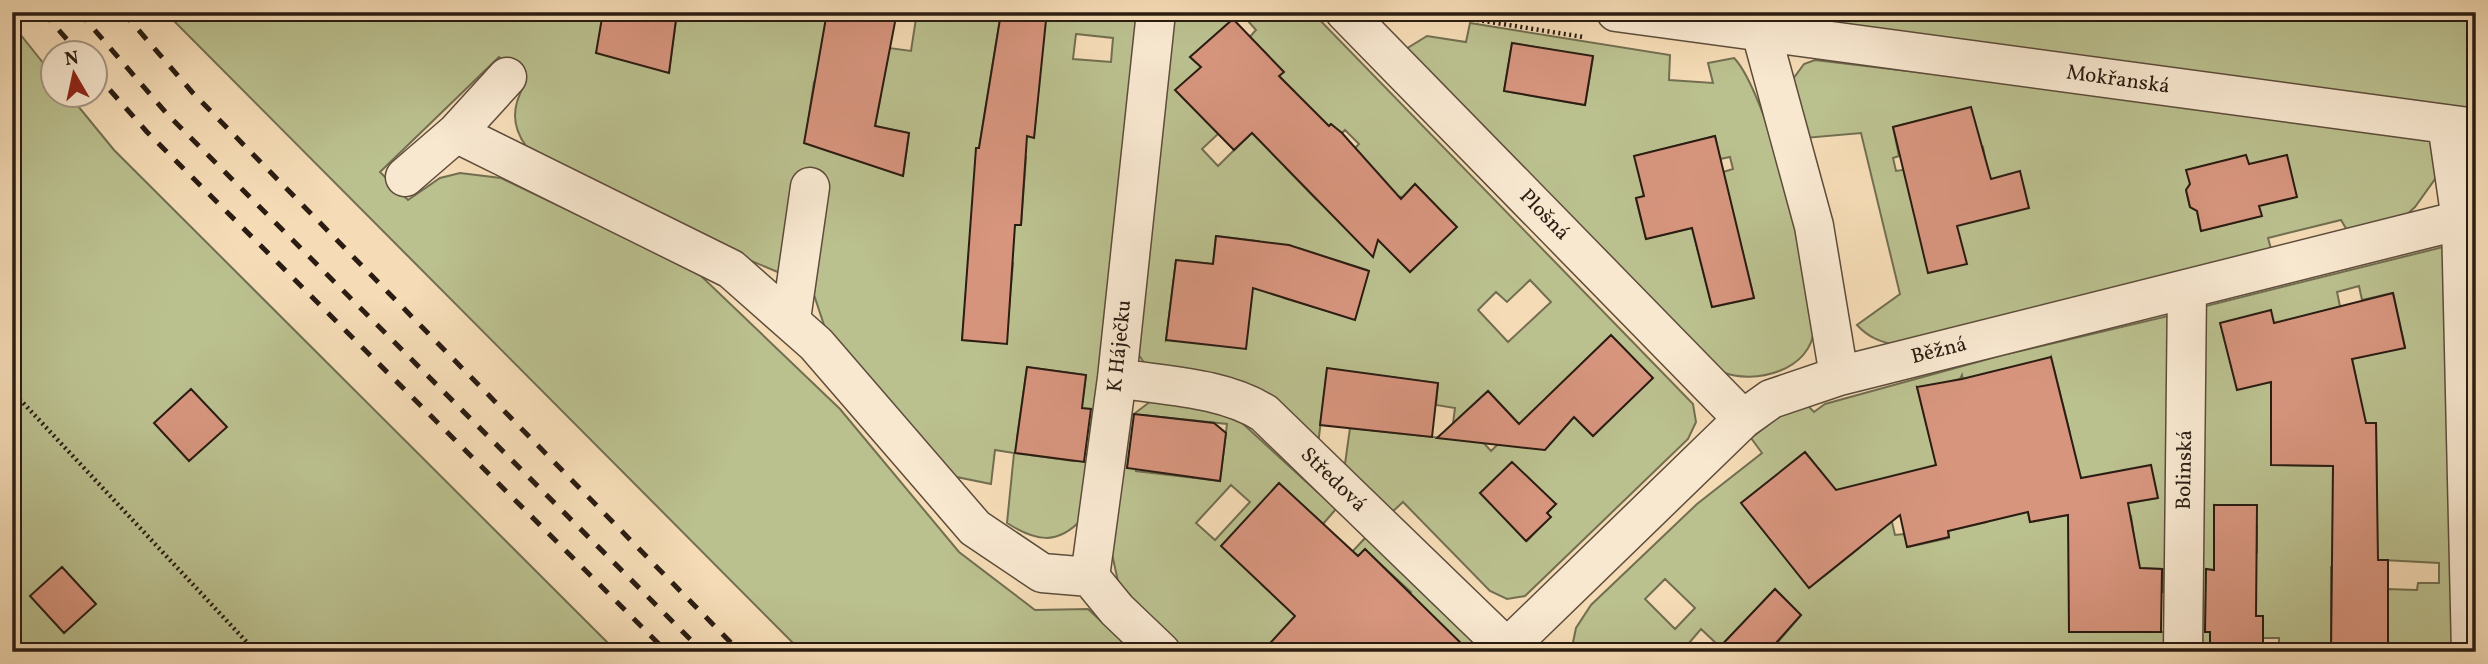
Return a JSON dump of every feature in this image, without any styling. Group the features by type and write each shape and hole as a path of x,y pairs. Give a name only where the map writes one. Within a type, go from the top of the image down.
{"street":[{"name":"K Háječku","path":"1090,577 1117,378 1156,12"},
{"name":"Plošná","path":"1345,12 1743,419"},
{"name":"Mokřanská","path":"1616,12 2461,126"},
{"path":"1761,32 1814,226 1839,376"},
{"path":"405,177 456,133 507,77"},
{"path":"2461,126 2471,652"},
{"path":"456,133 732,269 791,319 975,528 1042,573 1090,577 1117,610 1161,652"},
{"path":"791,319 810,187"},
{"name":"Běžná","path":"1509,650 1743,419 1771,399 1839,376 2461,220"},
{"name":"Bolinská","path":"2183,652 2187,289"},
{"name":"Středová","path":"1117,378 1225,396 1246,402 1264,413 1509,650"}],"path":[{"path":"12,391 256,652"}],"green space":[{"path":"165,12 455,12 480,19 482,12 603,12 669,72 677,12 722,12 788,20 790,12 855,12 851,43 911,51 917,12 1141,12 1082,519 1064,534 1055,537 1036,537 1007,523 1014,453 995,450 991,484 942,474 826,331 809,280 787,276 716,246 526,146 518,131 515,115 525,84 499,57 380,172 408,200 440,178 460,173 501,178 698,273 840,409 959,552 1035,610 1088,609 1134,652 802,652","holes":["1001,13 1045,20 1034,137 1011,134 1007,154 1026,157 1021,225 1013,224 979,148","1076,34 1113,38 1111,62 1073,59","814,82 881,95 875,126 909,133 903,176 805,143","969,259 1013,263 1006,343 962,340","1027,367 1086,375 1074,461 1031,455 1017,438"]},
{"path":"1173,12 1312,12 1693,404 1696,422 1688,439 1525,596 1507,599 1490,591 1403,502 1390,514 1344,471 1350,428 1451,439 1455,408 1436,405 1438,383 1327,369 1318,445 1145,364 1136,351","holes":["1241,13 1256,30 1248,39 1283,72 1279,76 1294,91 1218,166 1202,149 1218,134 1201,67 1190,57","1331,124 1341,134 1345,130 1359,144 1355,148 1360,154 1316,199 1286,168","1415,184 1456,227 1410,272 1370,231 1395,196 1403,197","1216,236 1258,241 1166,340 1176,260 1213,264","1298,248 1367,270 1355,319 1284,298","1530,280 1551,302 1508,342 1478,310 1496,292 1507,302","1611,336 1652,378 1593,436 1574,417 1558,434","1488,391 1519,424 1491,451 1460,417","1481,494 1556,504 1547,513 1550,517 1527,541"]},
{"path":"1795,12 2476,12 2476,113 1803,22"},
{"path":"1470,23 1670,55 1669,80 1713,83 1708,63 1734,58 1747,77 1760,107 1787,187 1798,230 1807,270 1814,328 1811,343 1803,355 1779,371 1765,375 1735,376 1722,372 1406,49 1427,36 1466,42","holes":["1512,43 1593,57 1585,105 1504,91","1715,136 1720,159 1730,157 1733,169 1723,172 1754,298 1712,307 1692,228 1646,239 1636,199 1644,196 1635,156"]},
{"path":"12,24 38,56 38,108 80,108 114,150 617,652 12,652"},
{"path":"1815,60 2415,131 2432,142 2438,164 2435,179 2415,207 2402,219 2351,237 2341,220 2268,238 2273,256 1896,345 1865,333 1857,325 1900,294 1861,133 1805,138 1793,79 1804,64","holes":["1970,108 1971,150 1983,147 1985,158 1896,171 1893,158 1899,156 1893,127","2246,156 2261,216 2201,231 2197,211 2190,207 2186,190 2190,184 2187,170"]},
{"path":"2447,246 2454,652 2388,652 2387,589 2417,590 2418,583 2439,583 2439,563 2383,560 2382,566 2331,567 2331,652 2279,652 2279,638 2263,638 2263,616 2210,616 2210,652 2200,652 2202,307","holes":["2359,286 2362,300 2393,293 2405,347 2352,359 2357,383 2334,389 2341,311 2337,292","2333,423 2376,423 2377,519 2333,466 2271,465 2271,448 2288,448","2214,505 2257,526 2257,552 2214,571"]},
{"path":"2168,316 2168,592 2163,592 2163,569 2125,568 2124,541 2134,537 2131,516 2113,506 2158,498 2020,474 2030,522 2073,514 2069,541 2069,632 2168,632 2168,652 1788,652 1778,642 1801,615 1775,589 1720,647 1701,629 1689,643 1697,652 1600,652 1596,648 1592,652 1571,652 1576,628 1591,605 1697,504 1762,453 1751,438 1780,416 1805,403 1814,412 1825,404 1999,356","holes":["2051,357 2070,433 2021,445","1962,375 1977,438 1929,434 1917,387 1920,389 1960,379","1977,476 1987,522 1948,531 1949,538 1908,547 1904,534 1895,535 1882,479","1819,498 1859,548 1824,576 1783,526","1665,579 1695,608 1675,629 1645,599"]},
{"path":"1151,401 1229,411 1336,509 1323,524 1279,484 1271,575 1262,585 1294,614 1366,537 1489,652 1265,649 1262,652 1183,652 1121,595 1112,554 1130,417","holes":["1142,415 1227,424 1220,481 1136,471","1231,485 1250,502 1215,540 1196,523","1365,550 1411,592 1392,612"]}],"building":[{"path":"603,12 677,12 669,73 596,53"},
{"path":"827,12 896,17 875,126 909,133 903,176 804,143"},
{"path":"1001,13 1046,20 1034,138 1027,136 1021,225 1015,225 1007,344 962,340 976,148 979,148"},
{"path":"1233,19 1284,72 1279,76 1329,126 1331,124 1342,133 1401,199 1415,184 1457,227 1410,272 1378,240 1373,257 1252,133 1234,150 1175,90 1201,67 1190,57"},
{"path":"1512,43 1593,56 1585,105 1504,91"},
{"path":"1971,107 1991,179 2020,171 2029,208 1957,226 1967,264 1928,273 1893,127"},
{"path":"1715,136 1754,298 1712,307 1692,228 1646,239 1636,198 1644,196 1634,156"},
{"path":"2246,155 2249,164 2287,155 2297,197 2259,206 2262,216 2201,231 2197,211 2190,207 2186,190 2190,184 2186,170"},
{"path":"1216,236 1289,245 1369,271 1355,320 1253,288 1246,349 1166,340 1176,260 1213,264"},
{"path":"2393,293 2405,348 2352,359 2366,423 2376,423 2378,560 2388,560 2388,652 2331,652 2333,466 2271,465 2271,382 2237,390 2220,323 2271,310 2274,323"},
{"path":"1611,335 1653,378 1593,436 1574,417 1545,450 1437,438 1488,391 1519,424"},
{"path":"2051,357 2081,478 2151,465 2158,498 2128,503 2140,568 2162,569 2161,632 2069,632 2068,515 2030,522 2028,512 1948,531 1949,537 1907,547 1900,515 1809,588 1741,503 1805,452 1836,490 1936,465 1917,387"},
{"path":"1027,367 1086,375 1082,408 1091,409 1084,462 1015,453"},
{"path":"1327,368 1438,383 1432,437 1320,425"},
{"path":"191,389 227,427 189,461 154,423"},
{"path":"1134,414 1214,423 1226,433 1220,481 1127,468"},
{"path":"1512,462 1556,504 1547,513 1551,517 1526,541 1480,493"},
{"path":"1279,483 1358,556 1365,549 1470,652 1262,652 1295,616 1221,546"},
{"path":"2214,505 2257,505 2256,616 2263,616 2263,652 2210,652 2210,632 2205,632 2206,569 2214,570"},
{"path":"62,567 96,604 64,633 30,596"},
{"path":"1775,589 1801,615 1768,652 1715,652"}],"railway":[{"path":"43,12 66,38"},
{"path":"79,12 168,115 703,652"},
{"path":"123,12 192,92 740,652"},
{"path":"108,88 147,132 667,652"}]}
